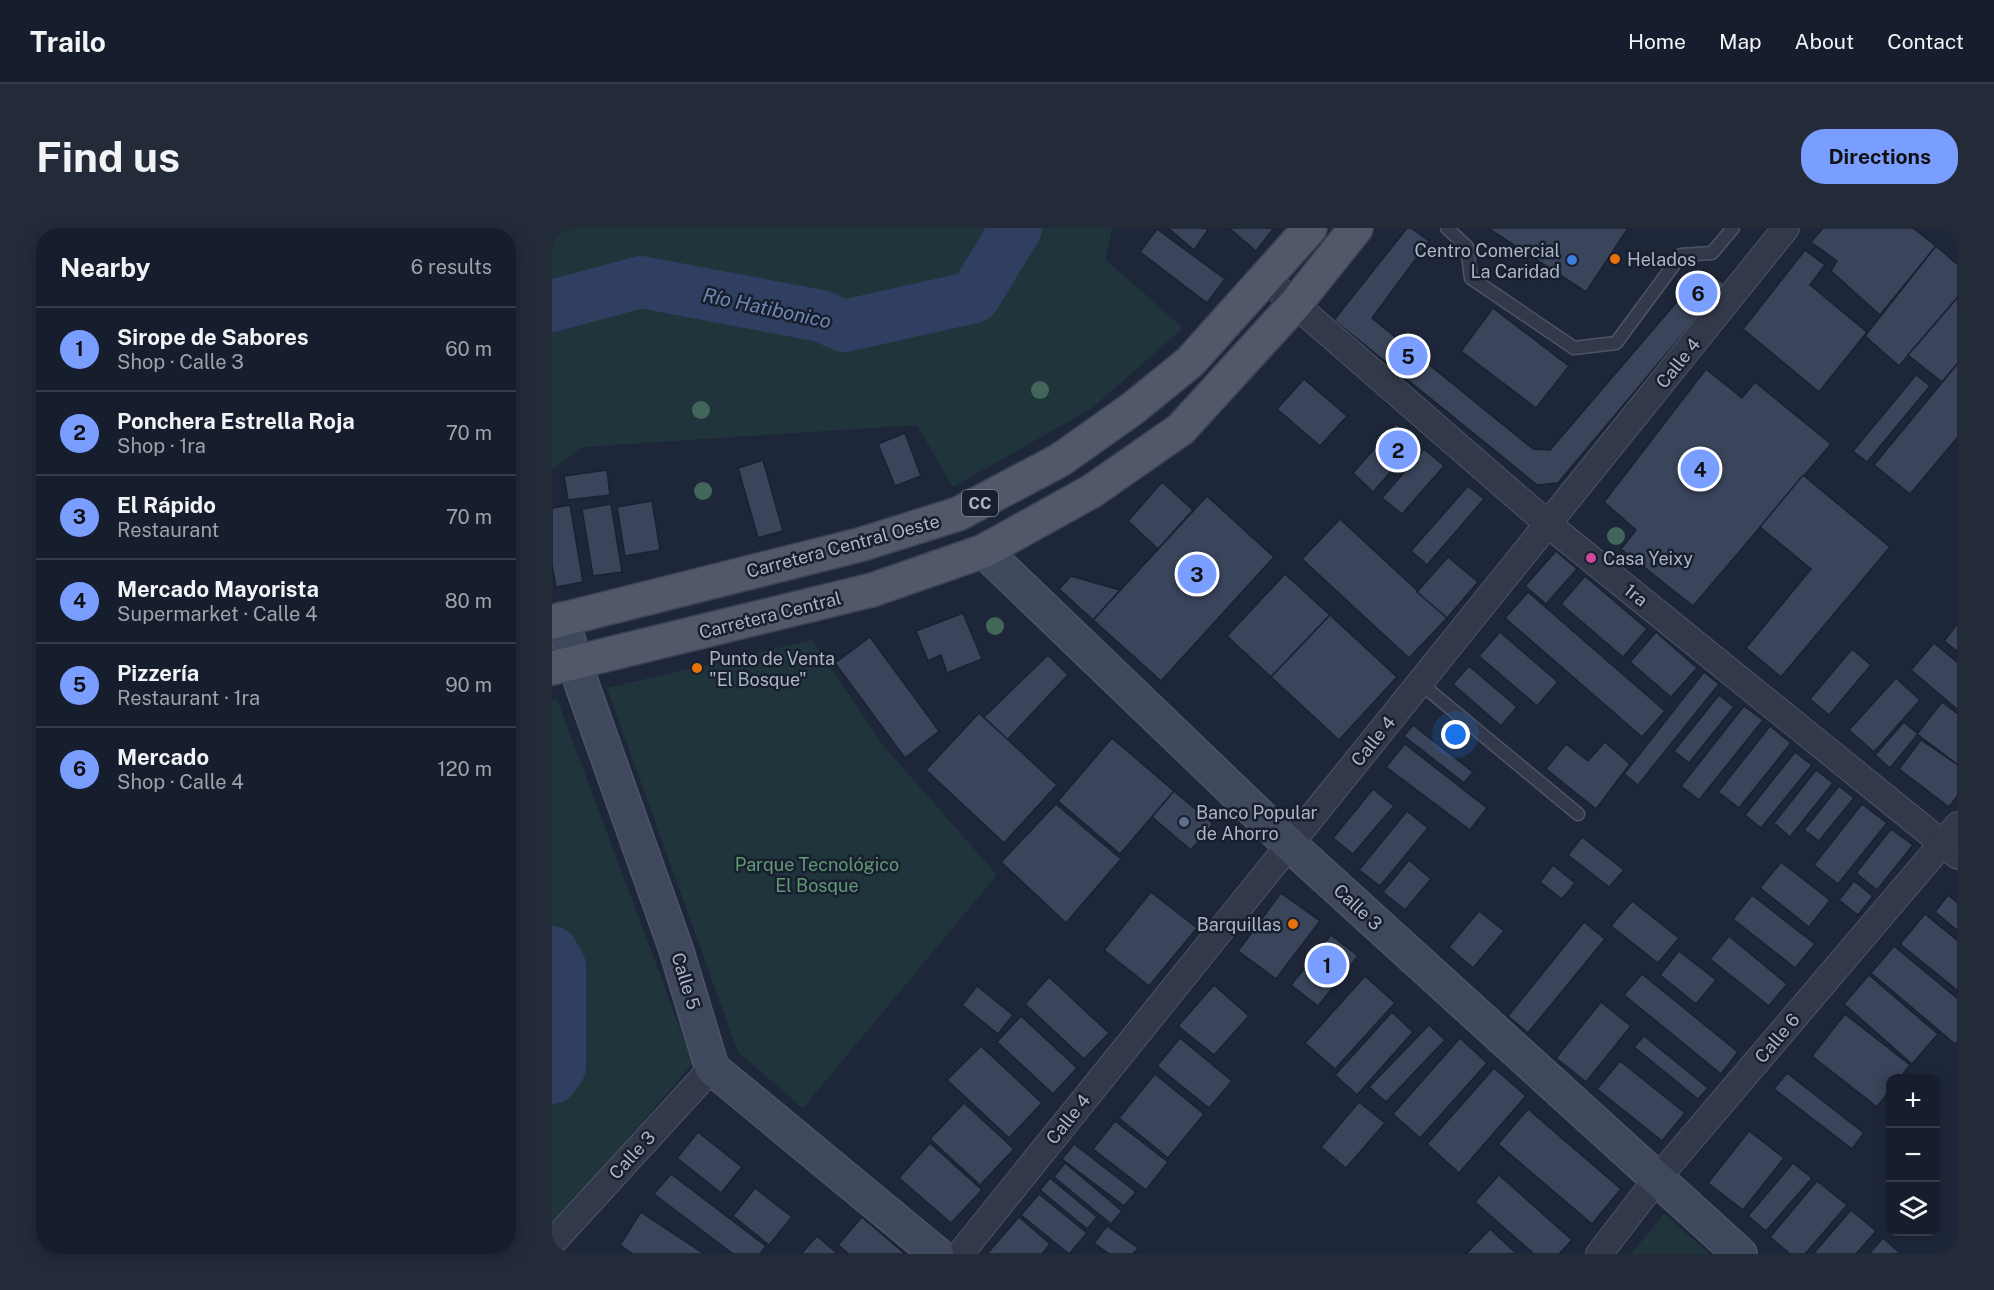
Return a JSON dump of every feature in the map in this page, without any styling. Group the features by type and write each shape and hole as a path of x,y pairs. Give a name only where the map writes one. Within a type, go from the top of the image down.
{"main road":[{"name":"Carretera Central Oeste","path":"557,621 860,545 958,514 1060,460 1132,409 1190,362 1310,228"},
{"name":"CC","path":"984,551 1092,491 1181,429 1296,303 1356,228"},
{"name":"Carretera Central","path":"563,665 872,590 984,551"},
{"name":"Calle 3","path":"984,551 1289,844 1740,1254"},
{"name":"Calle 5","path":"557,621 563,665 676,949 712,1068"},
{"path":"712,1068 936,1254"}],"street":[{"name":"Calle 4","path":"960,1254 1786,228"},
{"name":"1ra","path":"1266,279 1549,525 1953,841"},
{"name":"Calle 6","path":"1599,1254 1656,1180 1953,841"},
{"name":"Calle 3","path":"552,1243 712,1068"}],"lane":[{"path":"1447,228 1467,247 1471,278 1574,348 1616,343 1681,255 1712,254 1733,228"},
{"path":"1420,683 1578,814"}],"green space":[{"path":"552,228 1112,228 1106,260 1183,328 1092,408 953,487 917,425 583,447 552,469"},
{"name":"Parque Tecnológico El Bosque","path":"812,640 882,744 997,875 803,1108 738,1052 607,688"},
{"path":"557,699 693,1063 552,1227 552,700"},
{"path":"1664,1214 1710,1254 1631,1254"}],"building":[{"path":"1168,228 1205,228 1208,230 1194,250"},
{"path":"1229,228 1274,228 1256,251"},
{"path":"1407,228 1411,228 1429,241 1372,318 1533,449 1550,450 1704,270 1725,284 1558,483 1537,485 1334,320"},
{"name":"Centro Comercial La Caridad","path":"1488,228 1628,228 1586,292"},
{"path":"1823,228 1913,228 1936,246 1880,315 1831,271 1837,261 1811,242"},
{"path":"1157,229 1225,279 1207,303 1140,252"},
{"path":"1936,246 1958,265 1958,297 1899,366 1865,336"},
{"path":"1805,250 1825,265 1810,285 1867,332 1819,392 1743,329"},
{"path":"1958,297 1958,363 1942,382 1908,355"},
{"path":"1493,308 1569,366 1536,408 1461,351"},
{"path":"1958,363 1958,437 1910,494 1874,465"},
{"path":"1706,369 1742,398 1755,382 1831,444 1693,606 1621,549 1636,530 1604,502"},
{"path":"1916,375 1930,386 1867,462 1853,451"},
{"path":"1304,379 1347,416 1320,446 1277,409"},
{"path":"1396,424 1417,442 1373,492 1353,473"},
{"path":"905,433 921,476 895,486 878,444"},
{"path":"1424,449 1444,466 1402,514 1382,498"},
{"path":"763,460 783,531 758,538 738,468"},
{"path":"607,470 610,495 568,500 564,476"},
{"path":"1803,475 1890,547 1781,677 1746,648 1811,569 1760,527"},
{"path":"1162,482 1193,510 1158,549 1128,521"},
{"path":"1468,486 1484,499 1427,565 1411,551"},
{"path":"1207,496 1274,557 1161,681 1093,620"},
{"path":"652,501 660,550 625,556 617,507"},
{"path":"611,504 622,572 593,576 582,509"},
{"path":"570,505 583,582 556,587 552,565 552,508"},
{"path":"1340,519 1447,618 1409,658 1302,559"},
{"path":"1556,551 1577,569 1546,604 1525,586"},
{"path":"1448,557 1478,582 1447,618 1417,592"},
{"path":"1285,574 1330,615 1271,677 1227,636"},
{"path":"1071,576 1120,590 1093,620 1059,589"},
{"path":"1585,576 1647,629 1623,657 1561,604"},
{"path":"1528,592 1665,711 1642,737 1505,618"},
{"path":"963,613 982,659 947,673 941,655 928,661 916,631"},
{"path":"1330,615 1397,677 1339,740 1271,677"},
{"path":"1958,623 1958,652 1944,641"},
{"path":"1500,632 1558,682 1537,706 1479,656"},
{"path":"1656,632 1697,668 1671,697 1630,662"},
{"path":"870,637 939,731 905,758 835,663"},
{"path":"1934,643 1958,663 1958,710 1911,670"},
{"path":"1852,649 1871,665 1829,715 1810,699"},
{"path":"1048,655 1068,675 1007,740 984,717"},
{"path":"1469,666 1517,707 1501,726 1453,684"},
{"path":"1704,672 1719,684 1638,785 1624,774"},
{"path":"1896,678 1920,700 1874,752 1849,730"},
{"path":"1719,695 1734,707 1689,763 1674,751"},
{"path":"1942,702 1958,714 1958,765 1917,734"},
{"path":"1744,706 1763,720 1699,800 1681,786"},
{"path":"979,713 1057,785 1004,843 926,770"},
{"path":"1904,722 1918,734 1890,768 1875,755"},
{"path":"1413,725 1473,772 1464,783 1404,736"},
{"path":"1770,726 1791,743 1739,808 1718,792"},
{"path":"1112,738 1174,791 1120,854 1058,801"},
{"path":"1921,740 1958,765 1958,795 1949,807 1899,769"},
{"path":"1605,742 1630,764 1596,809 1546,769 1566,744 1588,761"},
{"path":"1405,744 1487,808 1470,830 1386,767"},
{"path":"1795,752 1812,765 1761,828 1745,815"},
{"path":"1816,770 1833,783 1790,837 1774,823"},
{"path":"1839,786 1854,798 1819,841 1804,830"},
{"path":"1373,789 1394,806 1353,854 1333,838"},
{"path":"1174,791 1213,824 1191,850 1152,817"},
{"path":"1056,804 1121,859 1066,923 1001,862"},
{"path":"1862,804 1887,823 1838,884 1814,865"},
{"path":"1407,811 1428,828 1380,886 1359,870"},
{"path":"1891,829 1913,845 1877,890 1856,873"},
{"path":"1582,837 1624,870 1609,887 1568,855"},
{"path":"1409,860 1431,879 1405,910 1383,892"},
{"path":"1781,862 1830,900 1809,927 1760,888"},
{"path":"1553,865 1575,883 1562,899 1540,882"},
{"path":"1854,881 1873,896 1858,915 1839,900"},
{"path":"1151,892 1197,928 1149,986 1104,950"},
{"path":"1281,893 1320,921 1276,979 1238,951"},
{"path":"1752,895 1815,944 1795,968 1733,919"},
{"path":"1948,895 1958,903 1958,931 1935,912"},
{"path":"1632,901 1679,938 1658,963 1611,926"},
{"path":"1479,911 1504,931 1473,968 1449,947"},
{"path":"1925,914 1958,941 1958,991 1900,944"},
{"path":"1584,922 1605,939 1528,1033 1508,1016"},
{"path":"1331,935 1358,956 1318,1006 1291,985"},
{"path":"1729,936 1787,984 1769,1006 1710,959"},
{"path":"1894,946 1958,999 1958,1041 1955,1044 1871,973"},
{"path":"1679,951 1716,980 1696,1004 1660,975"},
{"path":"1642,974 1738,1052 1721,1074 1624,995"},
{"path":"1869,975 1938,1034 1912,1064 1844,1004"},
{"path":"1365,976 1395,1003 1335,1069 1305,1043"},
{"path":"1049,977 1109,1033 1084,1059 1025,1004"},
{"path":"1214,985 1249,1016 1214,1055 1178,1026"},
{"path":"977,986 1013,1015 998,1034 962,1005"},
{"path":"1601,1002 1631,1026 1586,1082 1556,1058"},
{"path":"1392,1012 1413,1032 1357,1095 1335,1075"},
{"path":"1845,1014 1910,1065 1903,1074 1886,1074 1886,1095 1877,1107 1812,1056"},
{"path":"1021,1016 1077,1068 1053,1094 997,1042"},
{"path":"1429,1025 1445,1040 1386,1102 1369,1087"},
{"path":"1644,1036 1708,1088 1698,1099 1634,1047"},
{"path":"1180,1038 1232,1081 1209,1108 1157,1066"},
{"path":"1460,1038 1487,1063 1420,1138 1393,1114"},
{"path":"981,1046 1042,1103 1009,1138 947,1080"},
{"path":"1620,1061 1685,1113 1662,1141 1597,1089"},
{"path":"1494,1068 1526,1096 1459,1173 1427,1144"},
{"path":"1787,1073 1864,1133 1852,1149 1774,1089"},
{"path":"1155,1074 1204,1114 1168,1158 1119,1118"},
{"path":"1359,1102 1385,1123 1346,1168 1321,1147"},
{"path":"964,1103 1014,1149 980,1185 930,1139"},
{"path":"1528,1109 1621,1189 1592,1224 1498,1144"},
{"path":"1115,1121 1168,1162 1146,1190 1093,1149"},
{"path":"1749,1131 1784,1158 1743,1210 1708,1183"},
{"path":"698,1132 742,1167 721,1193 677,1158"},
{"path":"930,1143 982,1190 951,1223 899,1178"},
{"path":"1074,1144 1136,1192 1124,1206 1062,1159"},
{"path":"1065,1163 1122,1211 1111,1224 1054,1177"},
{"path":"1793,1163 1812,1178 1766,1231 1748,1216"},
{"path":"671,1174 766,1246 760,1254 733,1254 654,1194"},
{"path":"1499,1175 1572,1240 1559,1254 1534,1254 1475,1202"},
{"path":"1050,1178 1097,1217 1087,1229 1040,1190"},
{"path":"1817,1181 1847,1205 1805,1254 1790,1254 1770,1237"},
{"path":"755,1188 792,1217 769,1245 733,1216"},
{"path":"1039,1194 1087,1233 1069,1254 1021,1215"},
{"path":"1851,1210 1876,1231 1856,1254 1813,1254"},
{"path":"641,1212 703,1253 633,1254 620,1245"},
{"path":"862,1217 905,1254 849,1254 838,1245"},
{"path":"1019,1217 1050,1244 1042,1254 987,1254"},
{"path":"1107,1226 1138,1248 1133,1254 1109,1254 1094,1243"},
{"path":"1490,1229 1517,1254 1466,1254"},
{"path":"817,1236 838,1254 801,1254"},
{"path":"1883,1238 1901,1254 1869,1254"}],"waterway":[{"name":"Río Hatibonico","path":"552,306 641,282 821,316 844,326 974,297 1016,228"},
{"name":"Río Hatibonico","path":"552,952 560,966 560,1067 552,1078"}],"place":[{"name":"Helados","path":"1615,259"},
{"name":"Centro Comercial La Caridad","path":"1572,260"},
{"name":"Mercado","path":"1698,293"},
{"name":"Pizzería","path":"1408,356"},
{"name":"Ponchera Estrella Roja","path":"1398,450"},
{"name":"Mercado Mayorista","path":"1700,469"},
{"name":"Casa Yeixy","path":"1591,558"},
{"name":"El Rápido","path":"1197,574"},
{"name":"Punto de Venta \"El Bosque\"","path":"697,668"},
{"name":"Banco Popular de Ahorro","path":"1184,822"},
{"name":"Barquillas","path":"1293,924"},
{"name":"Sirope de Sabores","path":"1327,965"}]}
